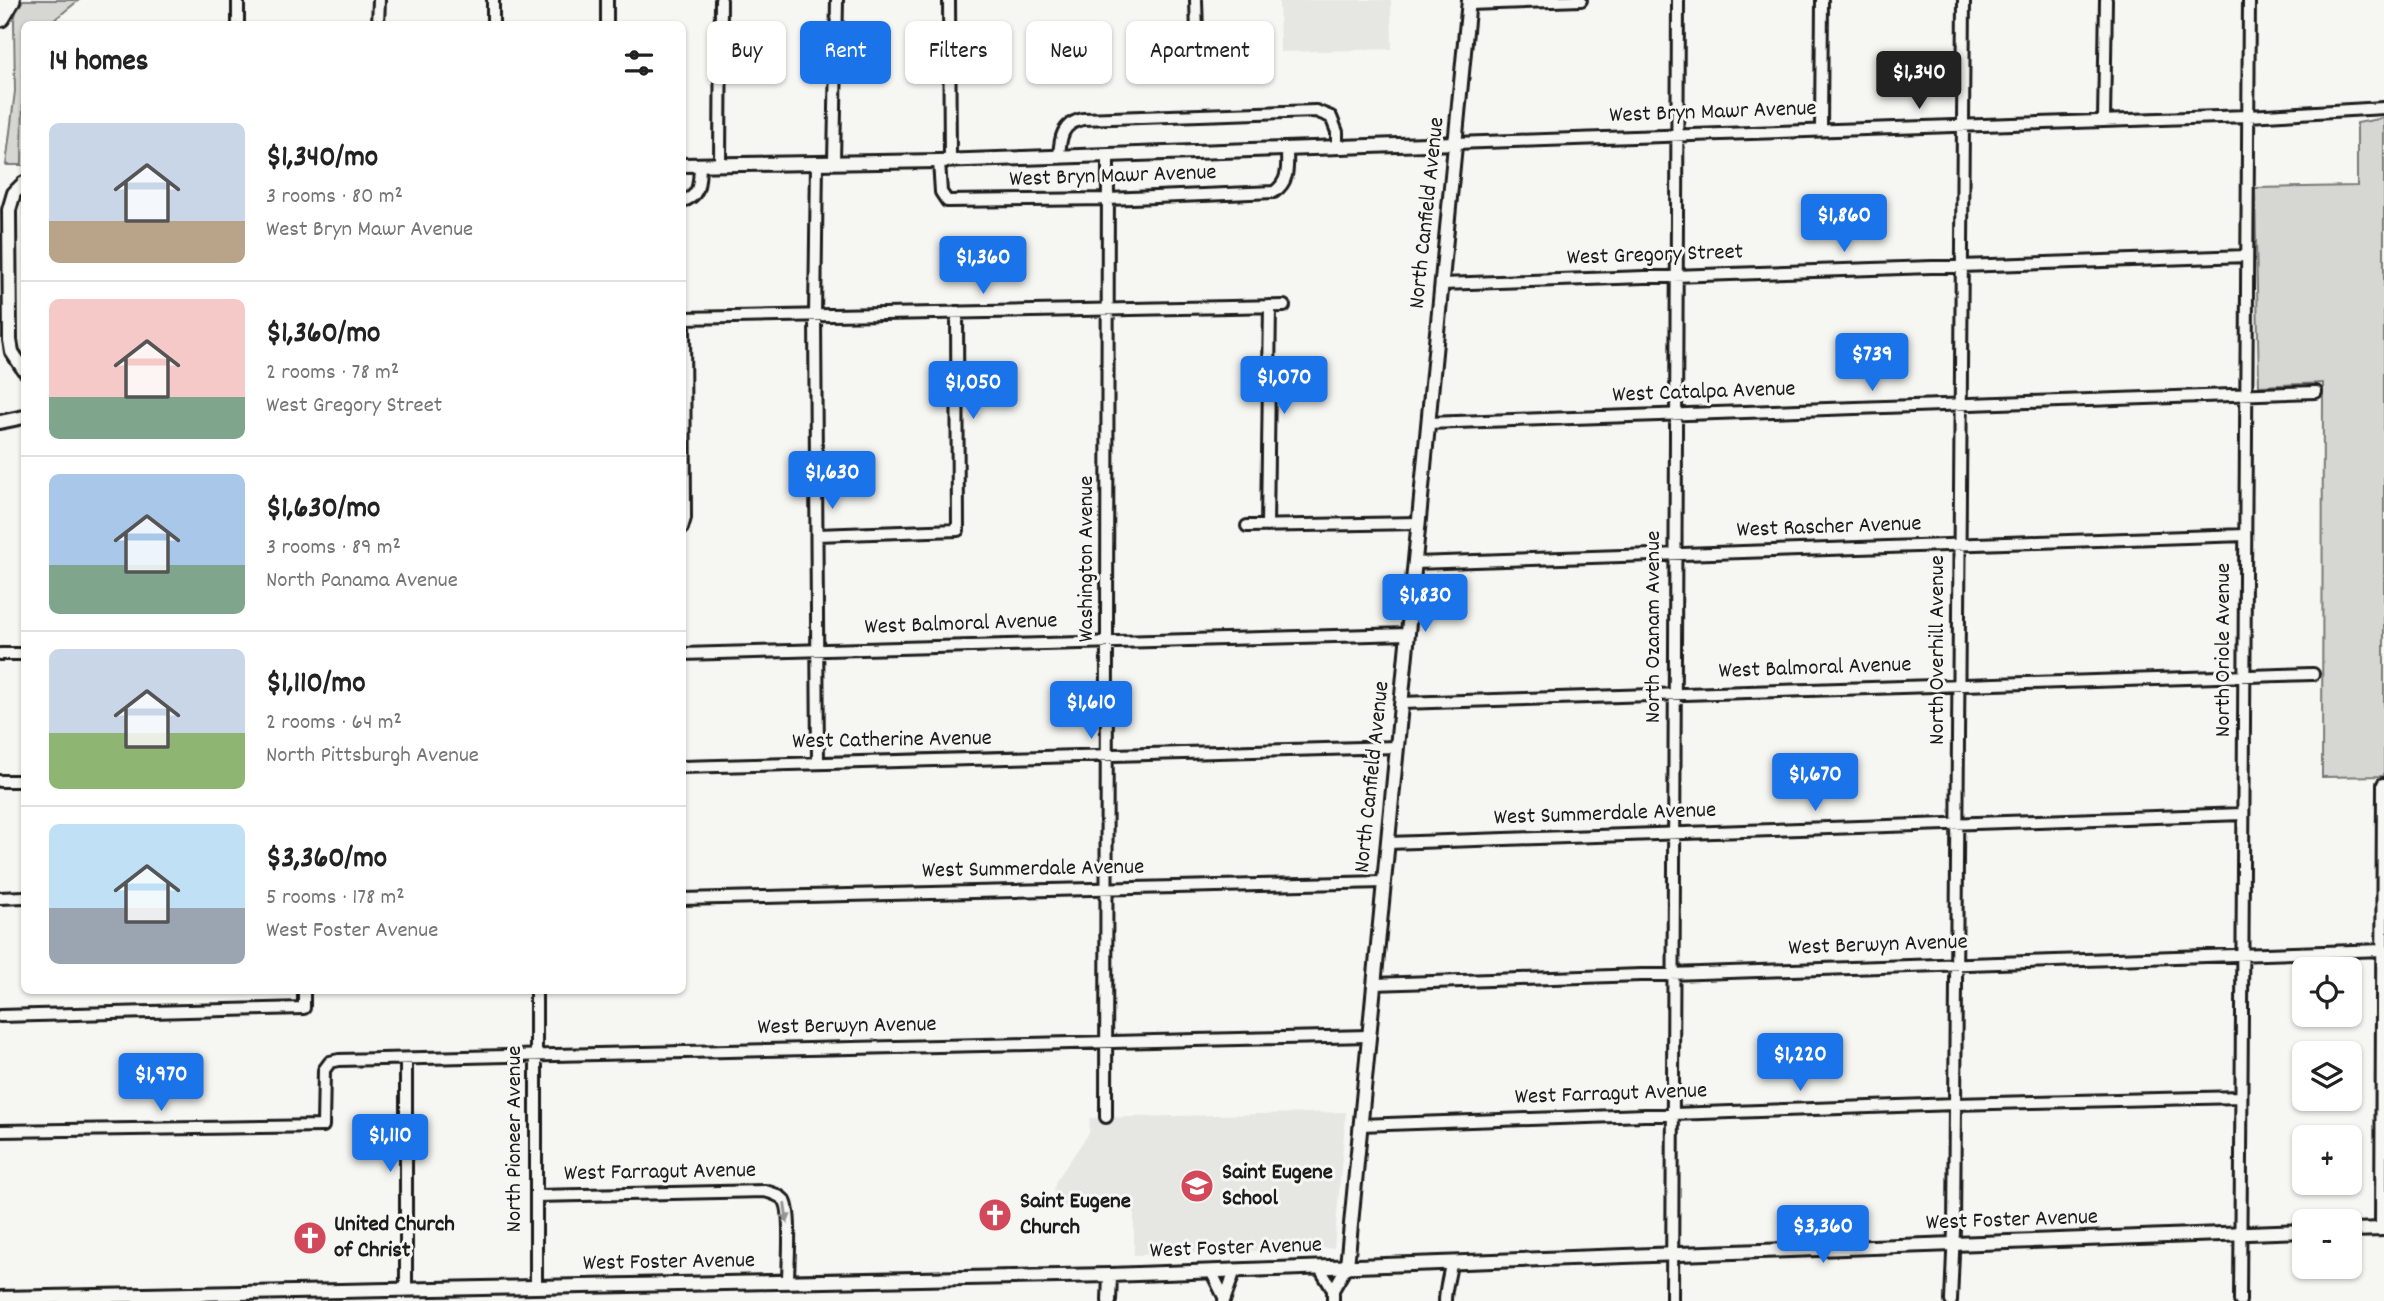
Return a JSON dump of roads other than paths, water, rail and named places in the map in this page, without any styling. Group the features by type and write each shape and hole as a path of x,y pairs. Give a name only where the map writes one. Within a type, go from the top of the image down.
{"highway":[{"path":"0,18 10,0"}],"street":[{"path":"238,0 238,21"},
{"path":"378,21 379,0"},
{"path":"493,0 493,21"},
{"path":"607,0 607,21"},
{"path":"720,164 721,0"},
{"path":"834,162 836,0"},
{"path":"944,160 949,0"},
{"path":"1196,0 1197,21"},
{"path":"1469,2 1581,0"},
{"name":"North Ozanam Avenue","path":"1672,1301 1678,0"},
{"path":"1821,129 1822,0"},
{"name":"North Overhill Avenue","path":"1951,1301 1958,824 1964,0"},
{"path":"2104,120 2106,0"},
{"name":"North Oriole Avenue","path":"2240,1301 2249,0"},
{"name":"North Canfield Avenue","path":"1347,1266 1469,2"},
{"name":"West Bryn Mawr Avenue","path":"686,165 1059,157 2248,116 2384,108"},
{"name":"West Bryn Mawr Avenue","path":"1059,157 1060,142 1066,126 1073,121 1096,118 1316,111 1331,117 1337,132 1337,147"},
{"name":"West Bryn Mawr Avenue","path":"944,160 941,192 947,201 1108,199 1274,192 1287,176 1287,149"},
{"name":"Washington Avenue","path":"1106,1117 1108,155"},
{"path":"817,162 815,316 818,763"},
{"path":"686,200 694,197 698,189 700,165"},
{"path":"21,186 14,193 9,210 10,340 12,352 21,366"},
{"name":"West Gregory Street","path":"1442,284 2247,256"},
{"path":"1267,526 1270,306"},
{"path":"686,318 1284,306"},
{"path":"817,535 958,530 957,313"},
{"name":"West Catalpa Avenue","path":"1428,423 2316,392"},
{"path":"0,422 21,418"},
{"path":"1247,526 1419,523"},
{"name":"West Rascher Avenue","path":"1415,563 2245,535"},
{"name":"West Balmoral Avenue","path":"686,654 1408,634"},
{"path":"0,654 21,654"},
{"name":"West Balmoral Avenue","path":"1401,703 2313,674"},
{"name":"West Catherine Avenue","path":"686,766 1107,757 1397,747"},
{"path":"0,781 21,781"},
{"path":"2362,1230 2383,1229 2384,784"},
{"name":"West Summerdale Avenue","path":"1388,843 2244,814"},
{"name":"West Summerdale Avenue","path":"686,899 1384,883"},
{"path":"0,898 21,897"},
{"name":"West Berwyn Avenue","path":"1374,984 2384,950"},
{"path":"0,1016 304,1008 304,994"},
{"name":"North Pioneer Avenue","path":"536,994 536,1287"},
{"name":"West Berwyn Avenue","path":"0,1131 324,1126 323,1074 327,1064 339,1060 1369,1036"},
{"path":"406,1059 406,1289"},
{"name":"West Farragut Avenue","path":"1360,1125 2241,1097"},
{"name":"West Farragut Avenue","path":"536,1196 765,1191 773,1193 785,1202 788,1209 788,1281"},
{"name":"West Foster Avenue","path":"0,1298 406,1289 464,1295 536,1287 1110,1275 2292,1232"},
{"path":"1445,1262 1440,1274 1445,1288 1445,1301"},
{"path":"1333,1296 1347,1266"},
{"path":"1320,1267 1333,1296"},
{"path":"1224,1299 1235,1270"},
{"path":"1211,1271 1224,1299"},
{"path":"1110,1275 1110,1301"}],"place":[{"name":"Saint Eugene School","path":"1197,1186"},
{"name":"Saint Eugene Church","path":"995,1215"},
{"name":"United Church of Christ","path":"310,1238"}]}
